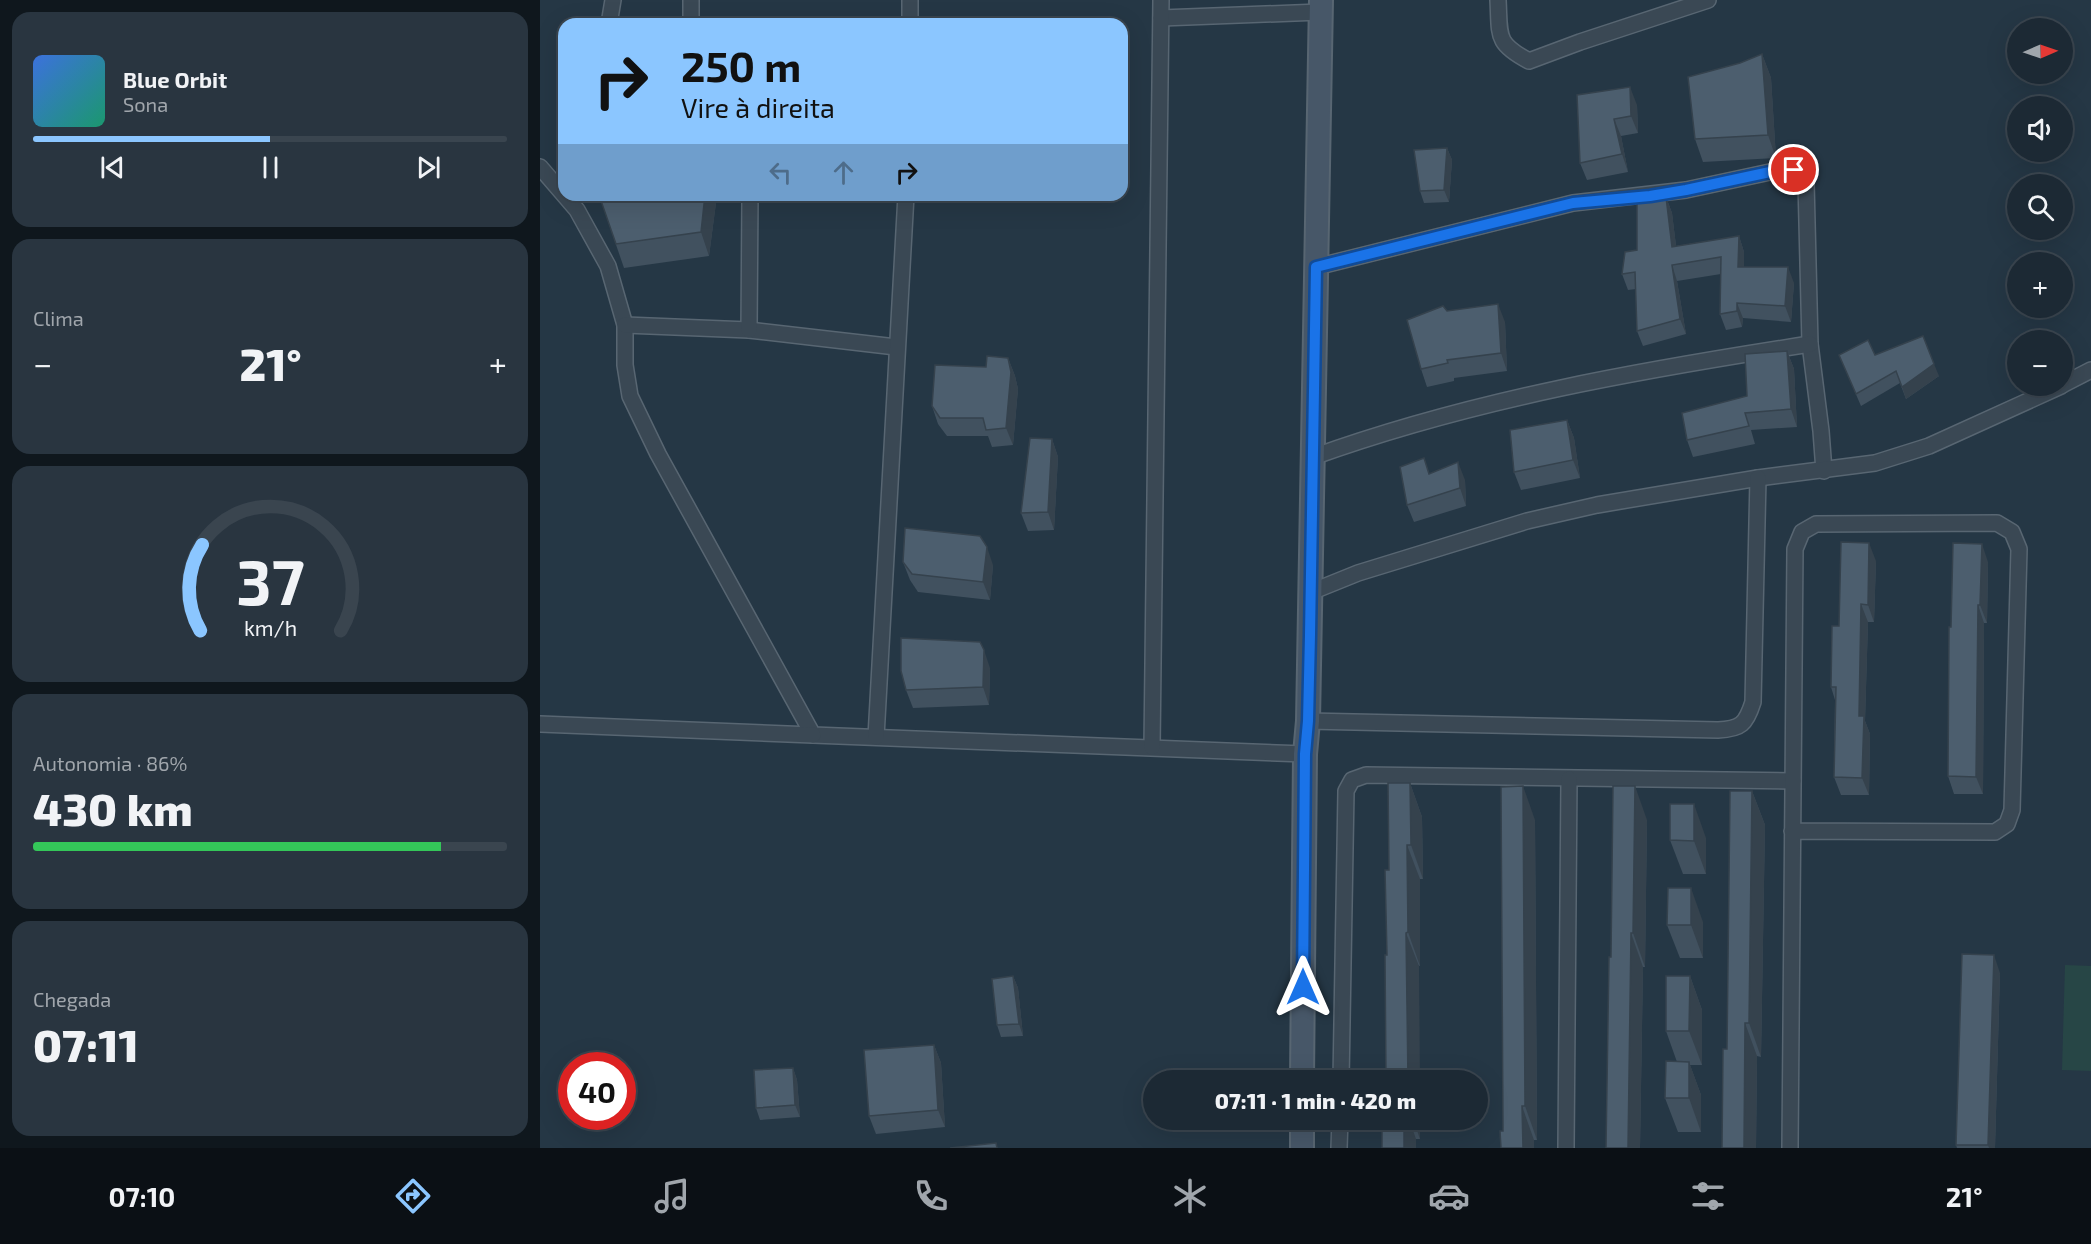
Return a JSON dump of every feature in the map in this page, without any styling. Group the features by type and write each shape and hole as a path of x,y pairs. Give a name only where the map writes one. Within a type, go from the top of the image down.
{"street":[{"path":"610,18 613,0"},
{"path":"691,0 691,18"},
{"path":"910,0 910,18"},
{"path":"1152,747 1161,0"},
{"path":"1498,0 1500,36 1510,51 1529,61 1708,0"},
{"path":"1161,18 1320,6 1311,592 1305,754 1302,1070"},
{"path":"540,168 558,185"},
{"path":"1316,267 1573,203 1659,194 1770,172 1794,170 1801,173 1806,182 1810,344 1824,471"},
{"path":"749,330 750,201"},
{"path":"876,737 906,201"},
{"path":"578,203 616,286 625,325 625,364 630,396 658,454 813,735"},
{"path":"625,325 749,330 896,347"},
{"path":"1313,457 1432,419 1521,396 1682,364 1810,344"},
{"path":"2073,379 2091,370"},
{"path":"1311,592 1358,573 1527,521 1597,505 1758,478 1875,463 1929,446 2038,396"},
{"path":"1308,721 1718,730 1732,729 1742,725 1748,717 1753,702 1758,478"},
{"path":"1790,1148 1792,831 1795,549 1802,532 1815,524 1998,523 2012,532 2019,549 2012,810 2007,824 1995,832 1792,831"},
{"path":"540,724 1305,754"},
{"path":"1341,1070 1346,791 1352,780 1366,775 1793,781"},
{"path":"1566,1148 1569,779"},
{"path":"1302,1130 1302,1148"},
{"path":"1339,1148 1340,1130"}],"green space":[{"path":"2065,965 2091,966 2091,1071 2062,1070"}],"building":[{"path":"1762,54 1768,135 1695,139 1688,77 1740,63"},
{"path":"1630,87 1631,116 1614,119 1622,154 1580,163 1577,95"},
{"path":"1447,148 1444,190 1420,191 1414,150"},
{"path":"1637,196 1666,197 1672,247 1739,236 1738,267 1788,267 1785,306 1737,303 1737,311 1720,314 1721,257 1672,265 1680,319 1637,331 1635,272 1622,274 1625,252 1637,250"},
{"path":"601,201 704,201 701,232 616,244"},
{"path":"1498,304 1501,353 1447,360 1448,363 1421,369 1407,320 1443,306 1447,311"},
{"path":"1923,336 1934,364 1902,387 1896,371 1856,394 1839,355 1868,340 1875,355"},
{"path":"1787,351 1791,409 1745,413 1749,426 1687,440 1682,413 1747,396 1745,354"},
{"path":"987,356 1008,358 1011,372 1006,428 986,430 983,418 940,418 932,406 935,365 986,367"},
{"path":"1567,420 1573,460 1514,472 1510,430"},
{"path":"1030,438 1052,439 1048,512 1021,513"},
{"path":"1424,458 1429,474 1458,462 1460,488 1407,505 1400,467"},
{"path":"905,528 980,536 987,547 983,582 912,574 903,562"},
{"path":"1841,542 1869,543 1868,605 1861,604 1859,716 1864,716 1862,778 1834,777 1836,687 1831,687 1832,626 1839,626"},
{"path":"1953,543 1982,544 1980,605 1978,605 1976,777 1948,776 1949,627 1951,627"},
{"path":"901,638 980,642 984,650 983,687 906,690 901,671"},
{"path":"1388,783 1410,783 1411,845 1407,845 1408,932 1406,933 1408,1070 1386,1070 1385,870 1389,870"},
{"path":"1523,786 1525,1106 1522,1106 1523,1148 1501,1148 1500,1131 1503,1131 1501,787"},
{"path":"1613,786 1635,786 1628,1148 1606,1148"},
{"path":"1730,791 1752,791 1749,1023 1745,1023 1744,1148 1722,1148 1723,1049 1727,1049"},
{"path":"1670,804 1694,804 1694,841 1670,840"},
{"path":"1668,888 1691,888 1691,925 1667,925"},
{"path":"1962,954 1994,955 1988,1145 1956,1145"},
{"path":"1013,976 1019,1024 997,1025 992,979"},
{"path":"1666,976 1690,976 1689,1031 1666,1031"},
{"path":"934,1045 938,1110 869,1116 864,1050"},
{"path":"1666,1061 1689,1062 1689,1098 1665,1098"},
{"path":"793,1068 795,1105 756,1108 754,1070"},
{"path":"1382,1130 1404,1130 1404,1148 1382,1148"},
{"path":"996,1143 997,1148 950,1148"}],"route":[{"path":"1303,987 1305,754 1310,635 1316,267 1573,203 1650,196 1770,172 1794,170"}]}
